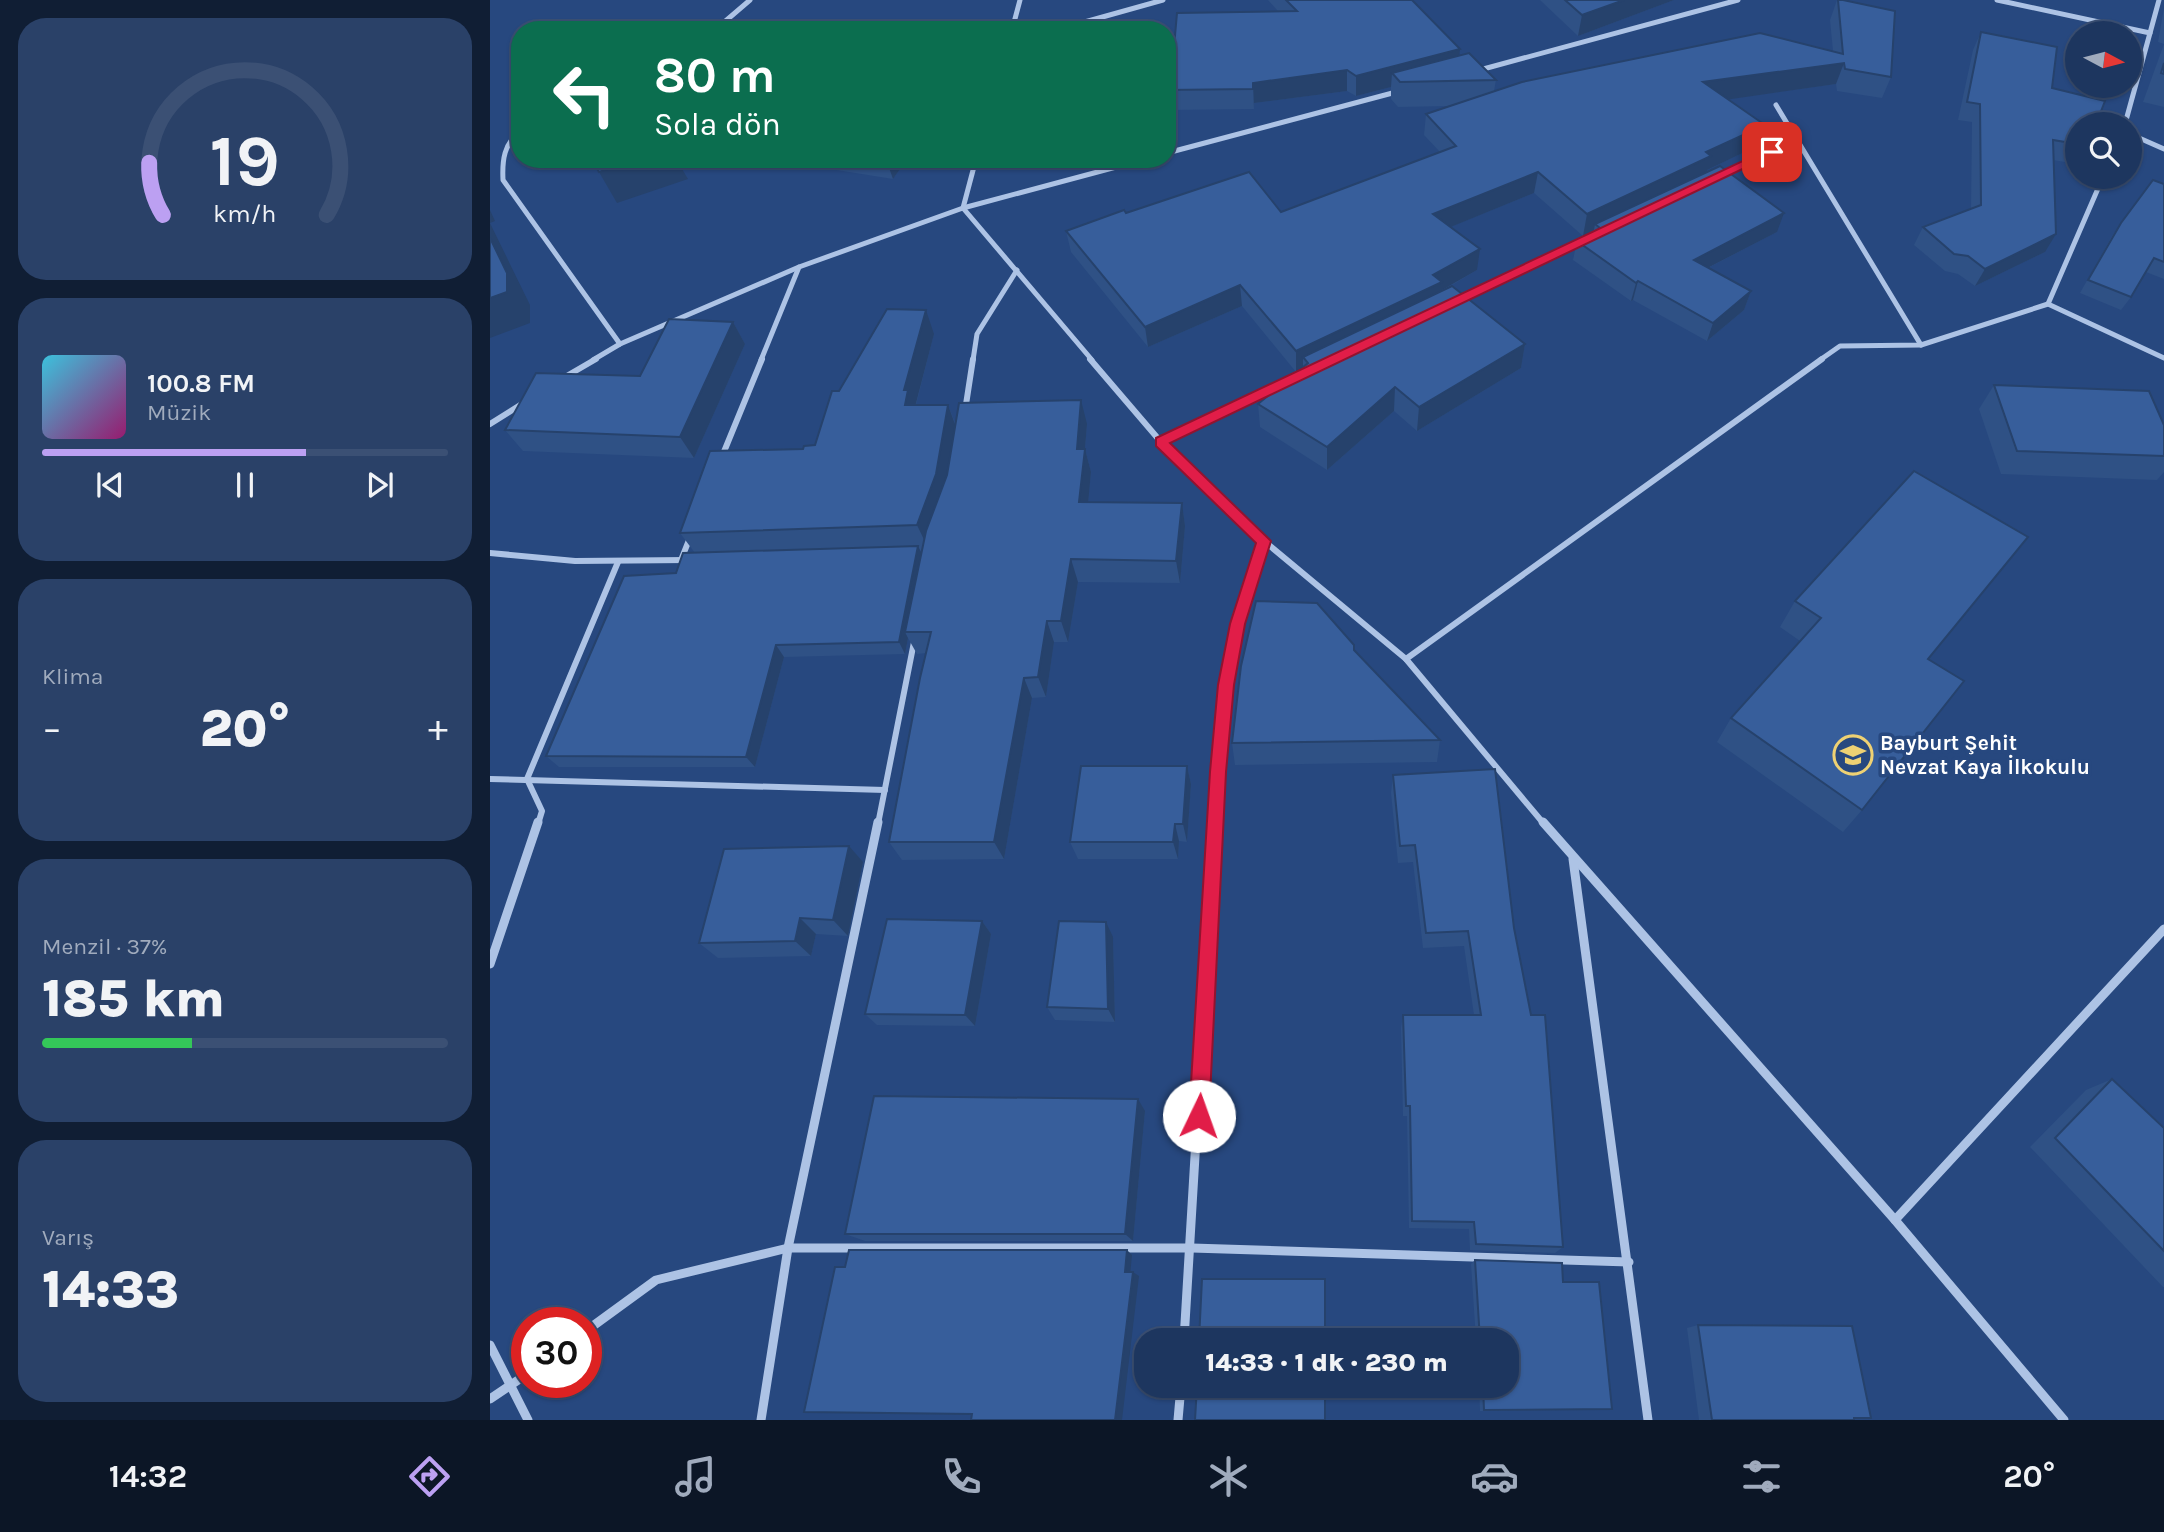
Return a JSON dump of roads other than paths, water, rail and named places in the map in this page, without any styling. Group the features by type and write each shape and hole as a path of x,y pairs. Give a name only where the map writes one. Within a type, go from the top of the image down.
{"street":[{"path":"726,21 750,0"},
{"path":"1014,21 1020,0"},
{"path":"1088,21 1163,0"},
{"path":"1473,71 1738,0"},
{"path":"1997,0 2150,33"},
{"path":"2128,112 2158,0"},
{"path":"1176,151 1406,89"},
{"path":"1776,105 1921,345"},
{"path":"511,139 502,155 503,180 620,344"},
{"path":"2142,139 2164,149"},
{"path":"1709,182 1796,140"},
{"path":"963,208 974,168"},
{"path":"561,380 620,344 799,267 963,208 1112,168"},
{"path":"2048,304 2098,189"},
{"path":"963,208 1161,442 1264,541 1406,659 1572,857 1895,1220 2064,1420"},
{"path":"1447,306 1597,235"},
{"path":"716,471 799,267"},
{"path":"964,416 977,334 1017,270"},
{"path":"1406,659 1839,346 1921,345 2048,304 2164,358"},
{"path":"1161,442 1298,377"},
{"path":"490,424 537,395"},
{"path":"681,560 696,522"},
{"path":"1185,1328 1192,1248 1218,772 1226,685 1237,624 1264,541"},
{"path":"490,553 575,561 695,560"},
{"path":"490,964 542,811 527,779 618,562"},
{"path":"761,1420 788,1248 886,790 916,632"},
{"path":"490,779 886,790"},
{"path":"1572,857 1629,1262 1648,1420"},
{"path":"1895,1220 2164,929"},
{"path":"602,1319 656,1280 788,1248 1192,1248 1629,1262"},
{"path":"490,1345 528,1420"},
{"path":"490,1399 510,1386"},
{"path":"1178,1420 1180,1398"}],"place":[{"name":"Bayburt Şehit Nevzat Kaya İlkokulu","path":"1853,755"}]}
